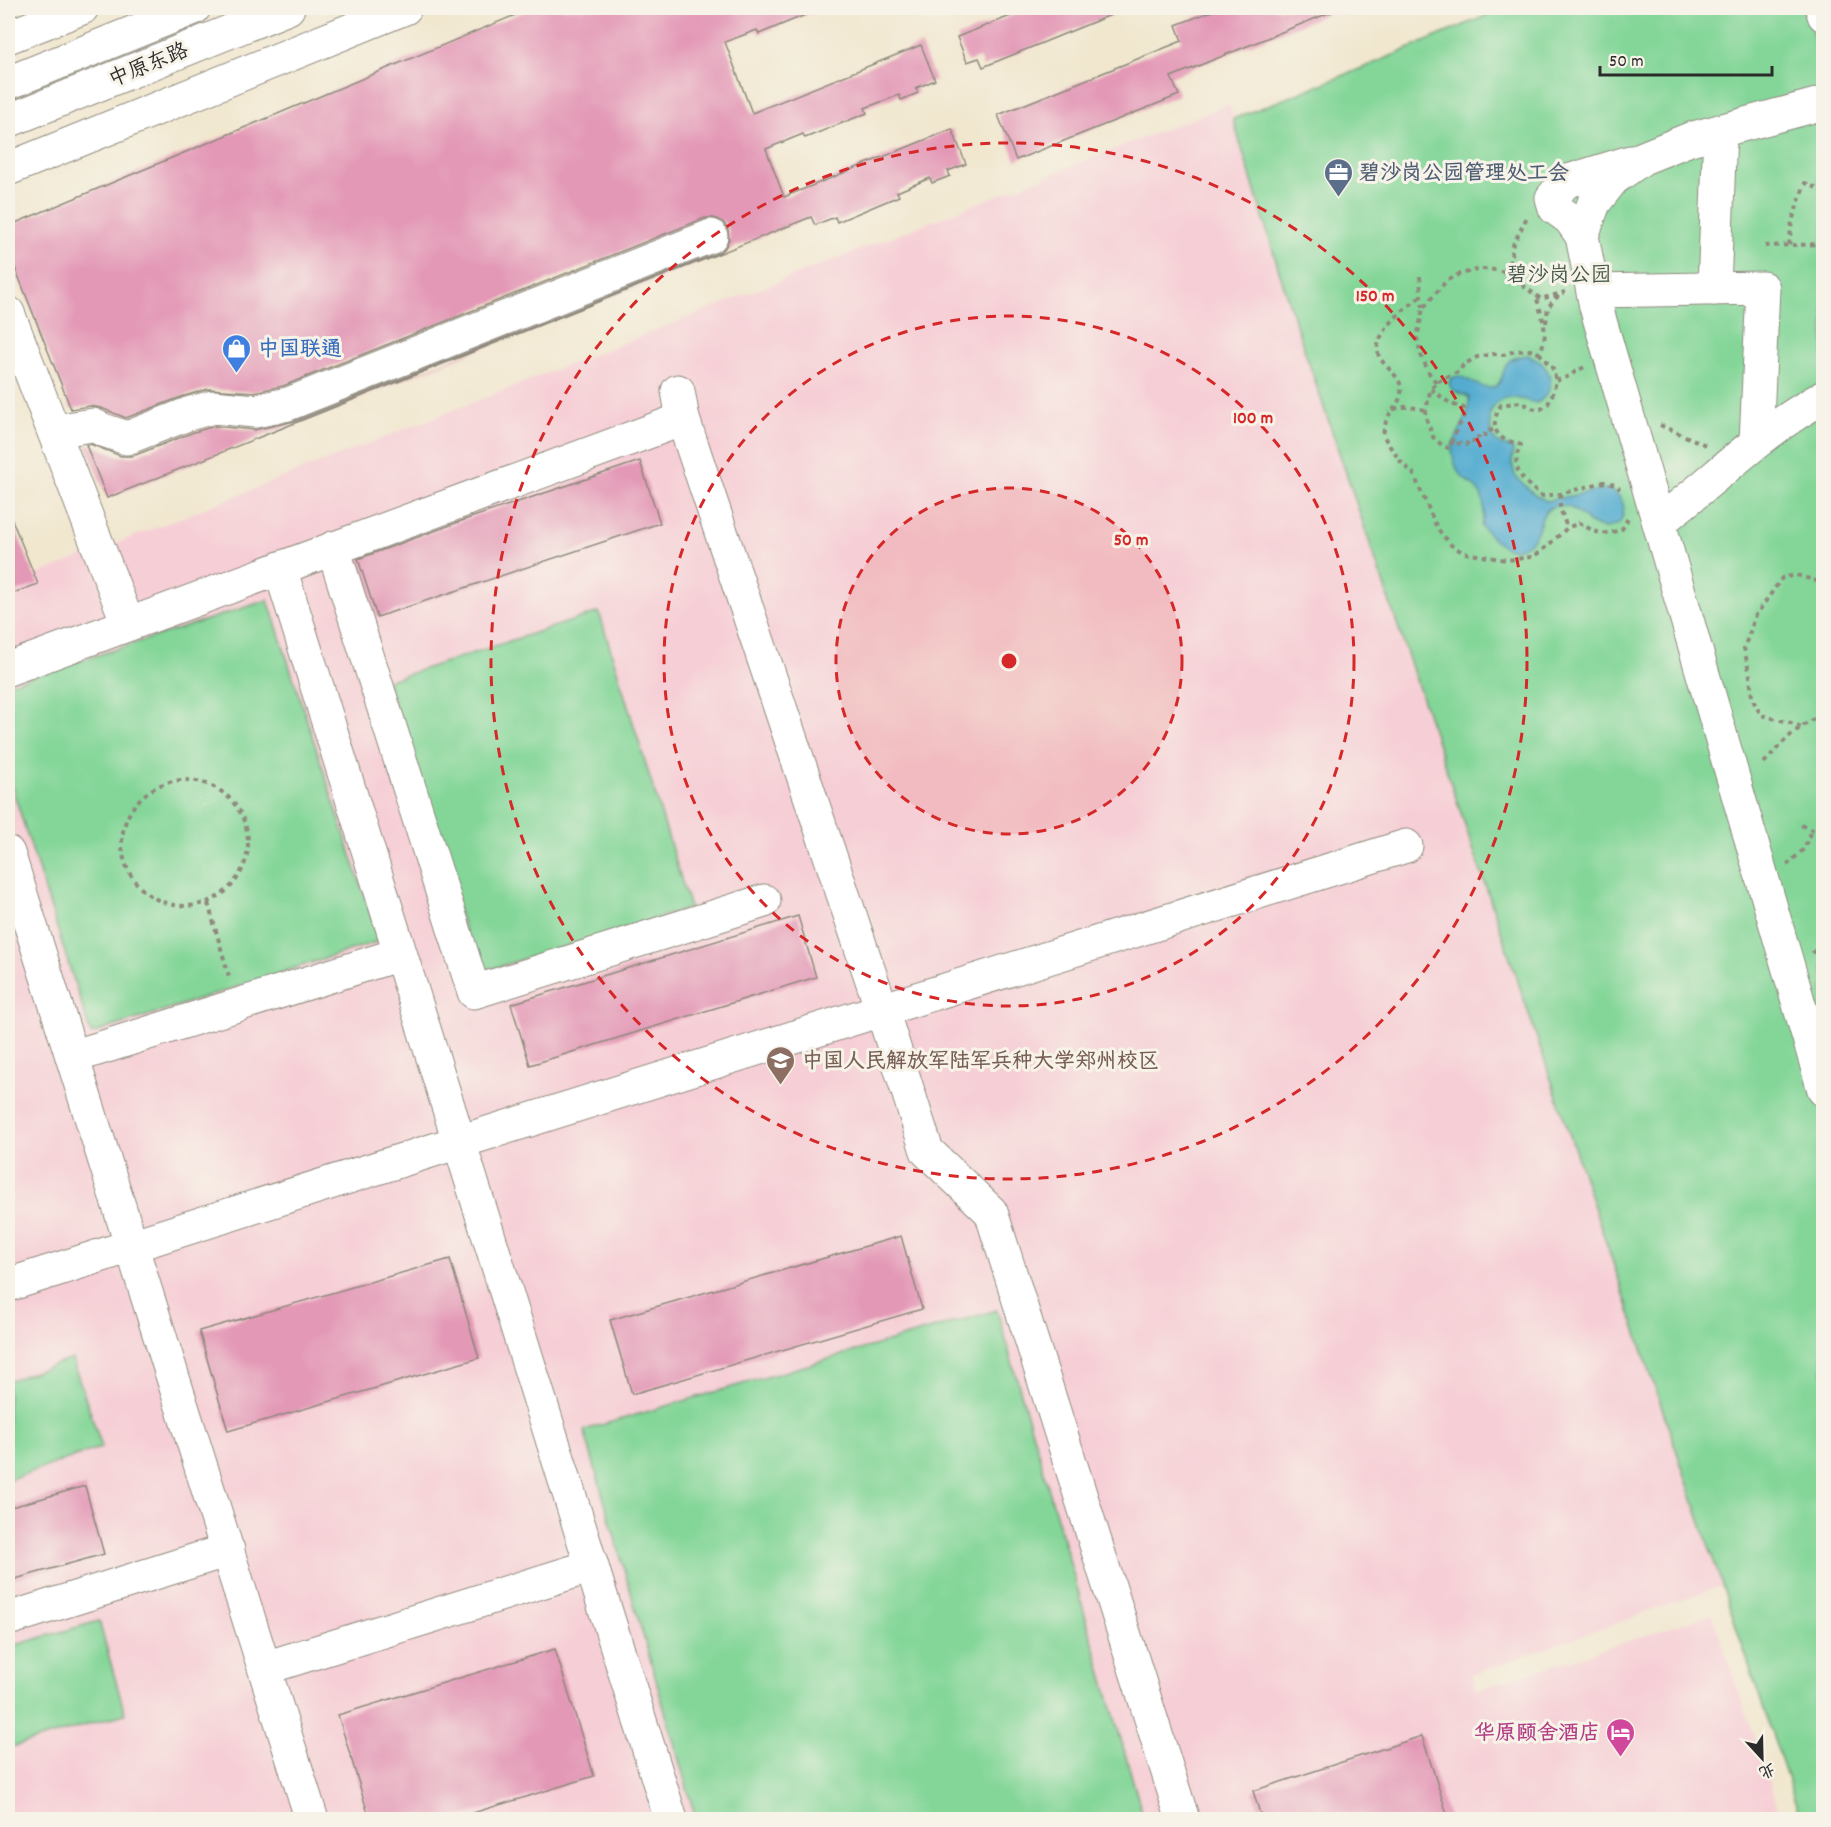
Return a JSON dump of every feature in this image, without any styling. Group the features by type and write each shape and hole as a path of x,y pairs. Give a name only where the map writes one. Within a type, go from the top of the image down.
{"street":[{"path":"8,37 82,8"},
{"name":"中原东路","path":"8,83 194,8"},
{"name":"中原东路","path":"8,121 288,8"},
{"path":"8,169 405,8"},
{"path":"1822,8 1824,15"},
{"path":"1824,103 1690,139 1643,158 1565,182 1552,198 1555,208 1570,219 1582,236 1593,291 1626,411 1643,517 1673,570 1824,1090"},
{"path":"1714,289 1720,130"},
{"path":"1582,236 1594,203 1613,179 1643,158"},
{"path":"54,431 93,425 127,438 188,414 213,407 255,411 288,404 711,236"},
{"path":"1593,291 1763,288 1746,449"},
{"path":"8,313 128,624"},
{"path":"1643,517 1688,500 1746,449 1824,397"},
{"path":"8,669 333,548 680,405 927,1151 990,1212 1183,1820"},
{"path":"1673,570 1678,526 1688,500"},
{"path":"333,548 474,992 764,901"},
{"path":"280,568 671,1820"},
{"path":"8,1285 1407,846"},
{"path":"8,853 312,1820"},
{"path":"72,1057 400,954"},
{"path":"8,1619 228,1550"},
{"path":"265,1668 592,1566"}],"path":[{"path":"1789,245 1792,221 1805,183 1823,190"},
{"path":"1508,273 1513,245 1528,214 1552,198"},
{"path":"1765,246 1824,244"},
{"path":"1423,308 1447,280 1481,269 1508,273 1541,299 1561,293 1593,291"},
{"path":"1420,276 1420,296 1423,308 1417,338 1421,355 1436,382"},
{"path":"1539,353 1544,345 1548,307 1561,293"},
{"path":"1536,295 1545,326"},
{"path":"1420,296 1387,327 1377,346 1381,361 1398,379 1401,400 1388,415 1383,435 1401,462 1413,473 1437,528 1451,545 1464,554 1520,560 1532,557 1567,528 1579,523 1599,534 1610,534 1622,530 1628,520 1643,517"},
{"path":"1431,389 1451,404 1464,408 1465,414 1448,448 1433,437 1425,415 1431,389 1436,382 1460,371 1463,365 1477,357 1492,354 1503,356 1515,351 1530,350 1539,353 1553,369 1556,381 1548,404 1537,410 1520,402 1501,405 1494,420 1494,430"},
{"path":"1393,410 1405,406 1425,410"},
{"path":"1626,411 1746,449"},
{"path":"1451,443 1456,446 1459,443 1466,445 1469,440 1475,442 1476,437 1484,438 1486,430 1494,430 1504,440 1521,445 1516,454 1520,475 1542,496 1560,495 1604,482 1615,485 1625,494"},
{"path":"1560,495 1560,508 1567,528"},
{"path":"1801,727 1761,715 1752,698 1744,648 1756,615 1782,578 1796,575 1824,583"},
{"path":"1764,763 1791,734 1824,714"},
{"path":"194,780 214,786 232,799 244,816 249,837 248,858 240,877 226,892 208,903 188,907 167,905 149,896 134,882 124,863 121,842 125,821 136,802 152,788 172,781 194,780"},
{"path":"1801,825 1824,835"},
{"path":"1762,880 1785,866 1804,849 1811,830"},
{"path":"208,903 237,1005"}],"shaded area":[{"name":"中国人民解放军陆军兵种大学郑州校区","path":"1229,104 1721,1586 1471,1675 1476,1690 1712,1614 1782,1819 8,1820 8,586"}],"green space":[{"name":"碧沙岗公园","path":"1504,8 1806,8 1824,78 1823,1819 1801,1819 1292,313 1233,119 1370,65"},
{"path":"268,600 379,941 91,1034 8,775 8,684"},
{"path":"599,612 690,908 478,973 387,681"},
{"path":"997,1310 1144,1819 696,1819 584,1430"},
{"path":"72,1359 102,1447 8,1480 8,1381"},
{"path":"99,1621 125,1714 8,1748 8,1647"}],"water":[{"path":"1528,355 1536,359 1547,370 1550,376 1549,390 1537,403 1511,397 1501,400 1490,412 1493,437 1498,443 1513,449 1512,463 1515,476 1534,494 1546,501 1605,489 1616,494 1624,507 1619,524 1605,528 1592,524 1570,508 1551,507 1545,513 1530,542 1511,549 1498,543 1481,526 1484,511 1482,496 1462,477 1456,466 1452,447 1466,417 1469,397 1452,390 1449,383 1452,378 1459,376 1482,387 1495,387 1509,361"}],"building":[{"name":"中国联通","path":"532,8 822,8 759,34 757,30 725,42 752,113 921,45 935,80 916,88 918,93 901,100 899,95 865,108 867,113 805,138 803,134 766,149 784,197 952,129 966,164 948,171 950,176 932,183 930,178 897,192 899,196 837,222 835,217 815,225 811,217 107,498 86,445 90,444 121,456 133,456 215,426 254,430 295,421 718,253 725,248 729,239 728,229 723,222 714,218 705,218 283,386 254,392 208,389 126,418 90,406 71,409 8,250 8,226"},
{"path":"1031,8 1128,8 983,67 979,58 967,62 957,37"},
{"path":"1220,8 1341,8 1171,77 1179,95 1016,160 998,115 1182,41 1176,25"},
{"path":"640,461 660,523 377,617 358,559 467,519"},
{"path":"8,510 38,584 8,595"},
{"path":"798,916 816,977 530,1065 511,1004"},
{"path":"901,1236 922,1309 632,1394 610,1320"},
{"path":"450,1259 479,1358 228,1431 199,1331"},
{"path":"85,1486 104,1554 8,1581 8,1508"},
{"path":"555,1649 594,1776 450,1820 370,1820 338,1715"},
{"path":"1422,1736 1449,1820 1262,1820 1253,1791"}],"place":[{"name":"碧沙岗公园管理处工会","path":"1338,198"},
{"name":"中国联通","path":"237,374"},
{"name":"中国人民解放军陆军兵种大学郑州校区","path":"781,1086"},
{"name":"华原颐舍酒店","path":"1621,1758"}]}
